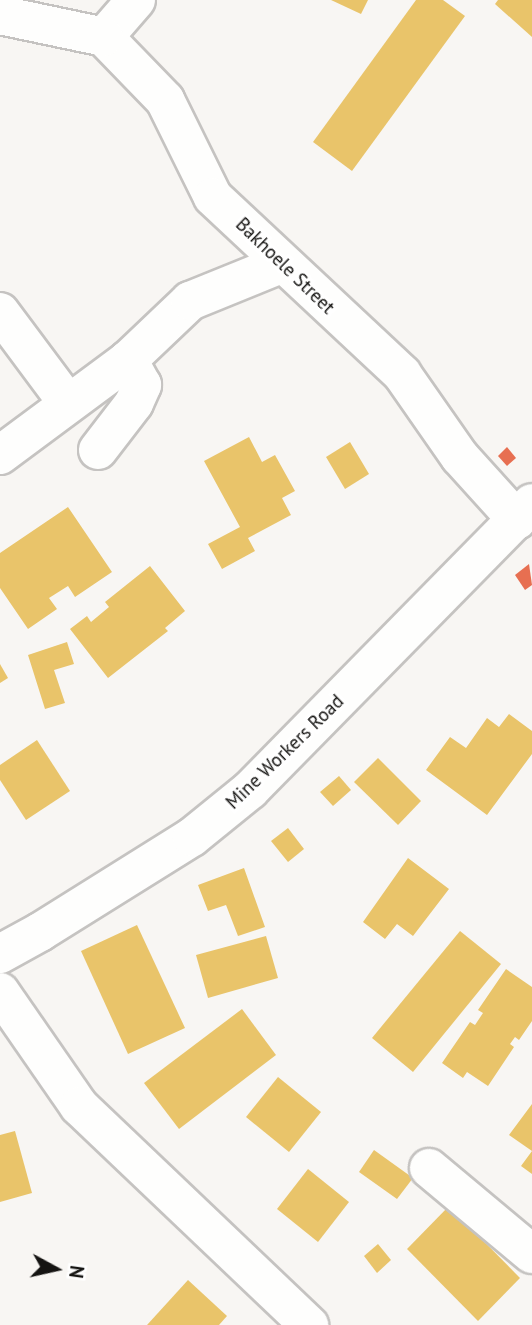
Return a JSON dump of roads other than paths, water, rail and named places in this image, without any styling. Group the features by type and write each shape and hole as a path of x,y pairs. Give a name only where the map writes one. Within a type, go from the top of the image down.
{"street":[{"path":"0,15 104,37 136,0"},
{"name":"Bakhoele Street","path":"104,37 165,100 213,197 281,264 402,374 460,457 525,512"},
{"path":"0,455 67,402 128,360 190,301 281,264"},
{"path":"0,312 67,402"},
{"path":"98,450 134,403 142,385 128,360"},
{"name":"Mine Workers Road","path":"0,954 192,837 250,790 525,512"},
{"path":"0,992 79,1106 309,1325"},
{"path":"429,1168 532,1254"}]}
